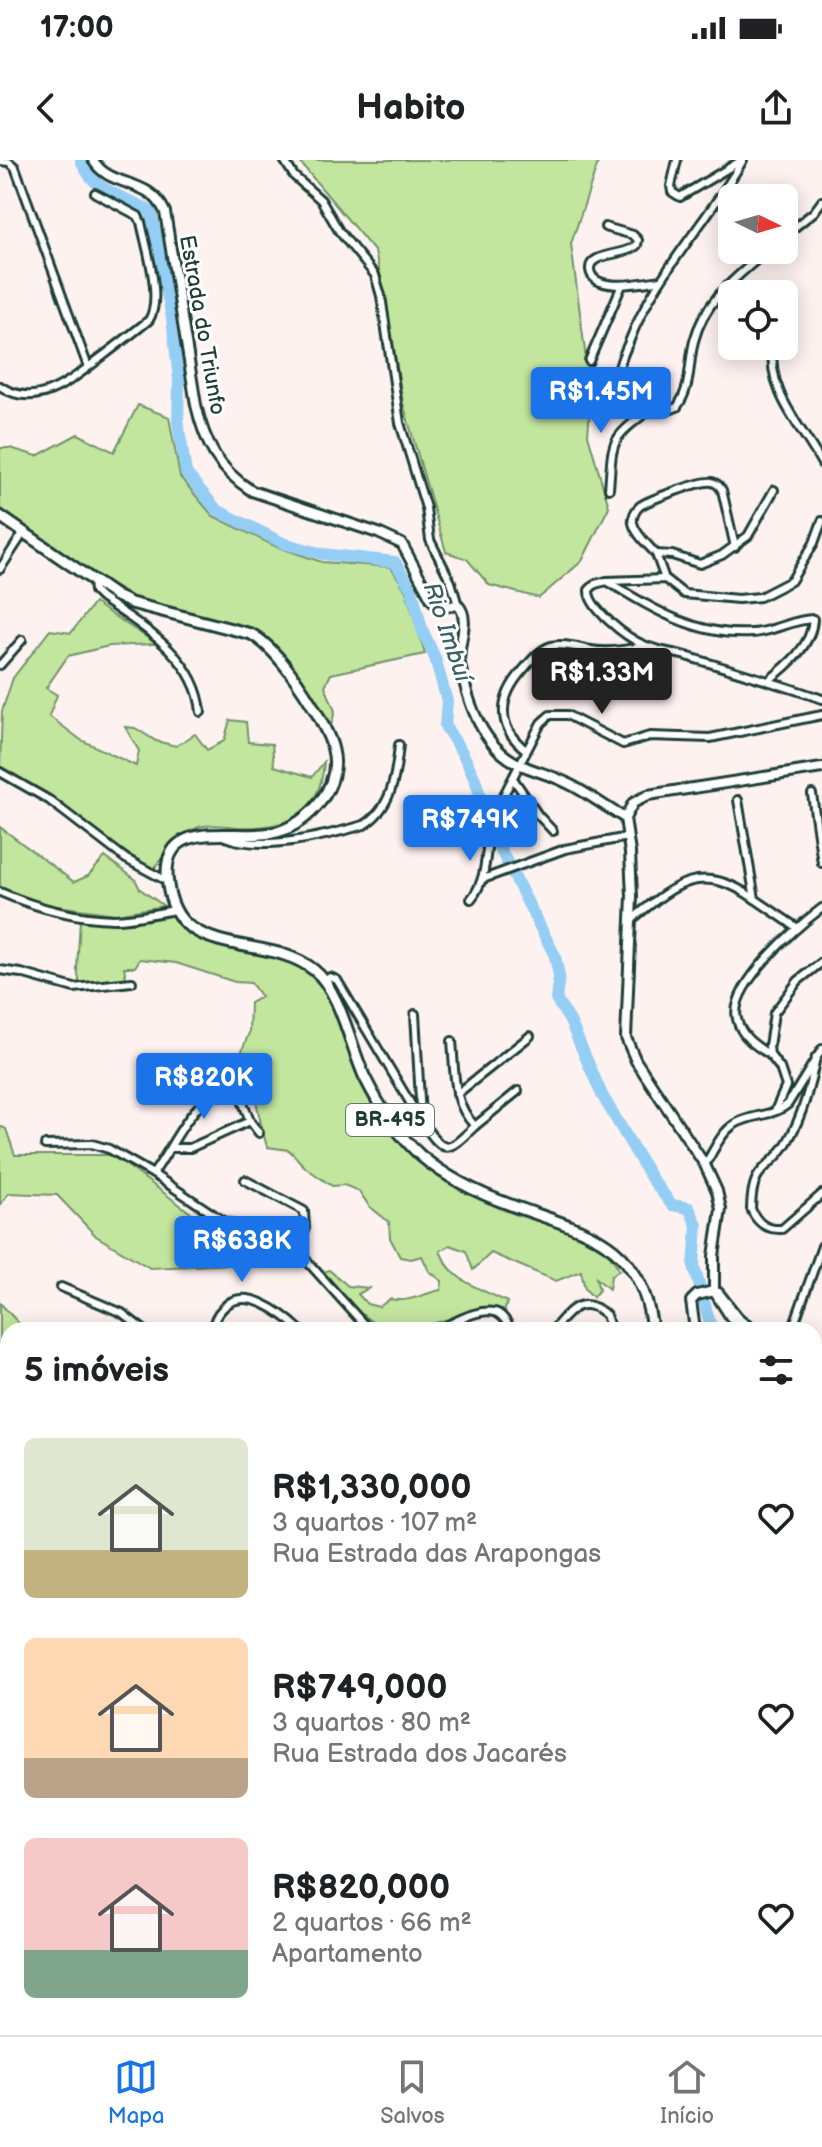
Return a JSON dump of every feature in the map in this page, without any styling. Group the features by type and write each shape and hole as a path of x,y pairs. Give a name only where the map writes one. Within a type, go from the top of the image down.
{"main road":[{"path":"0,516 93,582 131,603 258,638 307,698 328,736 333,750 334,771 329,788 317,806 290,827 255,835 204,833 179,845 169,860 167,881 175,910"},
{"name":"BR-495","path":"175,910 188,926 206,936 298,959 317,971 338,1007 365,1078 403,1138 423,1157 470,1187 506,1204 605,1241 620,1254 640,1283 648,1302 651,1322"}],"street":[{"name":"Estrada do Triunfo","path":"93,160 107,176 145,188 160,202 165,212 196,405 202,430 226,472 252,491 402,544 432,600 441,607 458,605"},
{"path":"284,160 294,176 321,200 339,231 375,275 381,296 400,423 426,508 430,540 451,582 465,621 459,659 471,707 490,739 518,764 566,782 625,818"},
{"path":"677,160 671,186 672,192 680,197 742,160"},
{"path":"742,160 642,309 617,377 626,401 648,411 668,411 677,407 688,386 694,342 706,309 752,264"},
{"path":"0,161 9,162 15,167 88,367"},
{"path":"0,386 17,395 56,390 149,320 153,313 155,298 138,216 95,193"},
{"path":"798,225 822,201"},
{"path":"605,227 633,235 638,240 633,249 596,258 591,263 590,271 594,277 604,283 622,285 661,280"},
{"path":"589,361 622,285"},
{"path":"772,360 778,393 822,464"},
{"path":"609,489 615,441 620,432 648,411"},
{"path":"735,547 719,485 709,482 654,499 635,512 633,523 636,531 656,554 665,579 684,594 738,599 760,597 791,581 814,543 822,521"},
{"path":"656,554 707,563 748,536 774,490"},
{"path":"0,569 24,532"},
{"path":"0,548 10,554"},
{"path":"665,579 607,581 591,587 589,596 619,629 645,646 822,699"},
{"path":"607,581 672,618 728,633 763,632 813,619 800,651 768,681"},
{"path":"93,582 94,591 101,598 168,648 185,666 197,692 201,712"},
{"path":"0,665 22,640"},
{"path":"526,750 515,742 508,731 504,699 509,686 539,653 557,645 601,651 645,646"},
{"path":"471,899 483,879 487,834 492,818 541,723 550,715 577,720 623,744 650,736 710,738 822,715"},
{"path":"218,834 238,842 259,842 321,835 364,825 374,818 391,791 399,745"},
{"path":"733,1322 711,1291 721,1209 717,1191 705,1165 627,1045 631,867 625,818 633,803 648,795 822,768"},
{"path":"0,772 49,800 126,859 167,881"},
{"path":"514,780 553,831"},
{"path":"812,794 822,863"},
{"path":"738,800 755,899"},
{"path":"483,879 565,849 628,837"},
{"path":"630,921 664,893 689,880 730,883 796,927"},
{"path":"0,892 42,909 82,917 117,919 175,910"},
{"path":"775,1111 786,1086 780,1068 770,1055 751,1043 741,1029 736,1017 737,1003 761,967 796,927 822,908"},
{"path":"770,1055 774,1013 798,981 822,962"},
{"path":"0,970 74,988 132,982"},
{"path":"324,981 330,977 337,980 347,994 421,1121 437,1142 454,1147 518,1091"},
{"path":"415,1014 421,1121"},
{"path":"457,1094 530,1036"},
{"path":"452,1041 462,1114 475,1126"},
{"path":"705,1165 726,1132 735,1124 781,1109 794,1096 822,1049"},
{"path":"816,1057 799,1119 787,1144 755,1178 751,1209 761,1224 782,1229 822,1194"},
{"path":"153,1174 192,1112 207,1097 227,1086 238,1090 250,1121 259,1133"},
{"path":"172,1148 190,1148 250,1121"},
{"path":"45,1145 92,1144 109,1149 222,1220 297,1250 362,1322"},
{"path":"245,1180 304,1211 305,1228 297,1250"},
{"path":"795,1322 822,1246"},
{"path":"61,1287 122,1313 134,1322"},
{"path":"694,1322 691,1305 697,1295 711,1291 719,1292 744,1322"},
{"path":"215,1322 229,1301 248,1299 275,1310 290,1322"},
{"path":"560,1322 579,1305 590,1305 598,1307 608,1322"},
{"path":"458,1322 493,1311 507,1322"}],"green space":[{"path":"298,160 599,160 571,244 591,397 588,435 609,507 582,561 539,598 489,585 467,559 446,552 403,403 375,252"},
{"path":"138,405 169,417 180,477 213,516 275,546 322,562 391,567 406,591 425,654 331,674 325,686 335,711 331,726 264,634 137,600 94,575 0,509 0,448 37,456 78,434 114,452"},
{"path":"94,603 157,644 109,646 68,656 46,688 57,695 49,716 81,740 136,766 139,751 125,727 135,728 156,741 176,746 195,734 207,750 224,741 230,720 246,722 248,742 272,744 274,766 312,777 324,762 316,796 308,807 298,816 271,825 213,825 191,830 168,850 154,869 107,841 52,797 0,766 2,711 13,678 50,630 71,633"},
{"path":"0,827 74,882 88,876 105,857 164,906 115,914 44,904 3,890 0,887"},
{"path":"174,914 187,930 205,939 270,956 301,968 320,986 330,1003 366,1094 404,1146 439,1174 487,1202 584,1236 598,1245 619,1270 611,1276 609,1289 596,1278 599,1290 593,1297 585,1289 581,1271 556,1281 491,1253 473,1270 466,1251 450,1245 440,1251 445,1262 468,1283 507,1302 504,1313 481,1310 436,1322 372,1322 358,1311 324,1272 329,1270 348,1286 369,1288 358,1294 367,1304 379,1307 390,1299 410,1299 441,1290 442,1281 429,1271 422,1256 411,1259 400,1257 390,1238 389,1222 369,1206 359,1191 344,1185 332,1186 306,1168 289,1150 267,1147 253,1087 241,1053 249,1033 250,1003 261,997 251,983 235,982 176,963 140,959 135,967 124,967 126,978 80,985 77,969 80,920 120,923"},
{"path":"0,1126 6,1129 15,1155 113,1155 258,1263 150,1268 96,1236 57,1195 9,1193 0,1205"},
{"path":"0,1303 18,1322 0,1322"}],"waterway":[{"name":"Rio Imbuí","path":"81,160 102,188 151,212 172,318 179,380 178,422 186,473 217,510 283,543 323,554 395,562 412,590 447,701 445,726 475,779 491,831 555,956 559,976 556,999 570,1021 602,1095 651,1178 672,1205 689,1208 697,1225 694,1266 710,1322"}]}
